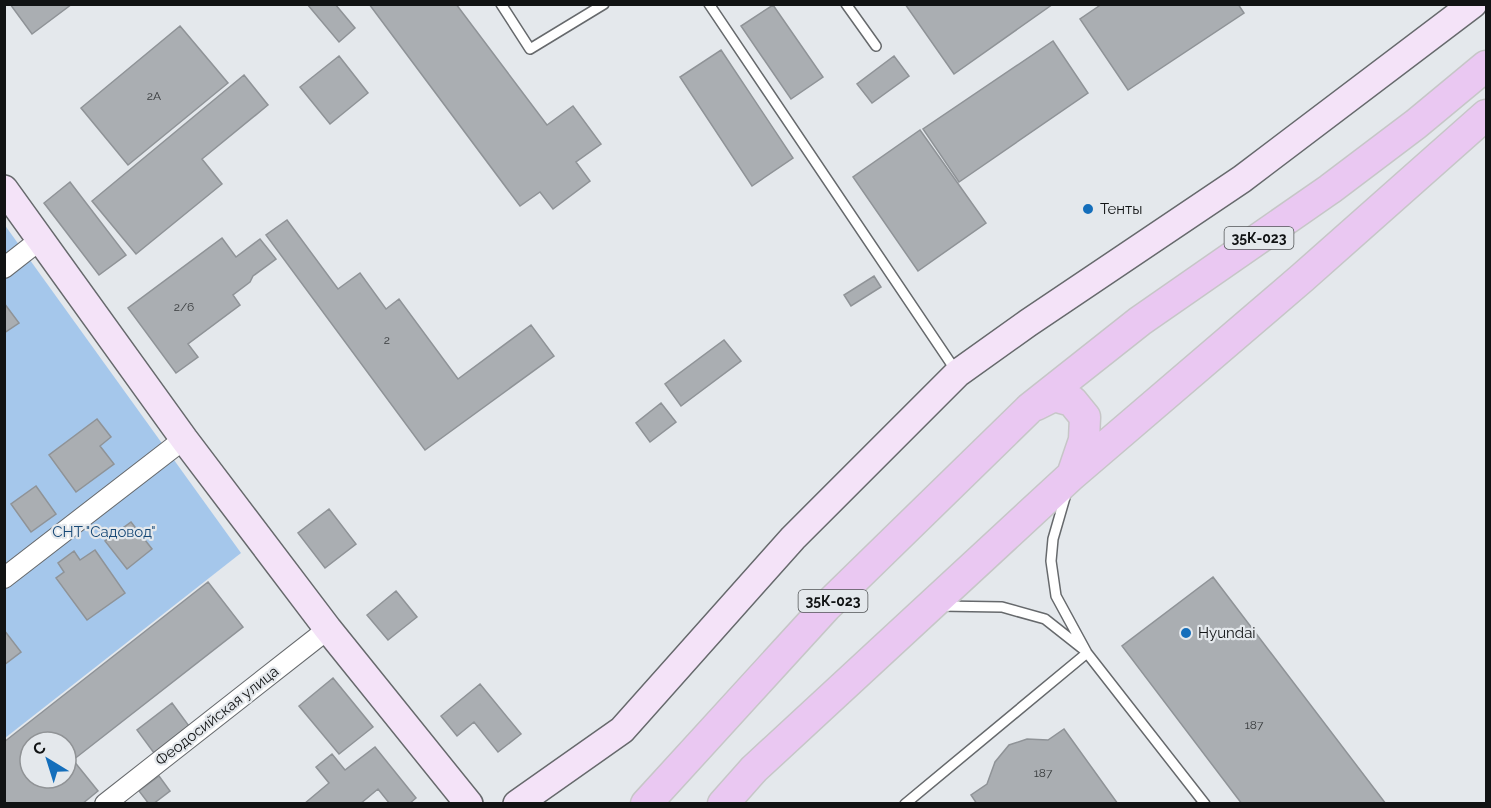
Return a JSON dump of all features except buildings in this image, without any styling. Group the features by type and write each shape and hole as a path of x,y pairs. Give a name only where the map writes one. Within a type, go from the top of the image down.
{"main road":[{"name":"35К-023","path":"646,804 826,607 1030,408 1140,321 1378,153 1486,66"},
{"path":"723,804 754,769 1072,474 1302,278 1486,115"},
{"path":"1030,408 1054,396 1072,400 1085,417 1084,440 1072,474"}],"street":[{"path":"517,804 622,730 793,537 958,373 1242,178 1447,19 1473,4"},
{"path":"4,189 183,439 328,629 470,804"},
{"path":"4,267 41,239"},
{"path":"4,578 183,439"},
{"name":"Феодосийская улица","path":"105,804 328,629"}],"lane":[{"path":"501,4 530,49 604,4"},
{"path":"709,4 958,373"},
{"path":"846,4 876,46"},
{"path":"1072,474 1053,539 1051,561 1056,596 1087,653 1205,804"},
{"path":"932,606 1002,607 1045,619 1087,653"},
{"path":"905,804 1087,653"}],"green space":[{"name":"СНТ \"Садовод\"","path":"4,224 241,553 5,738 4,738"}],"place":[{"name":"Тенты","path":"1088,209"},
{"name":"Hyundai","path":"1186,633"}]}
